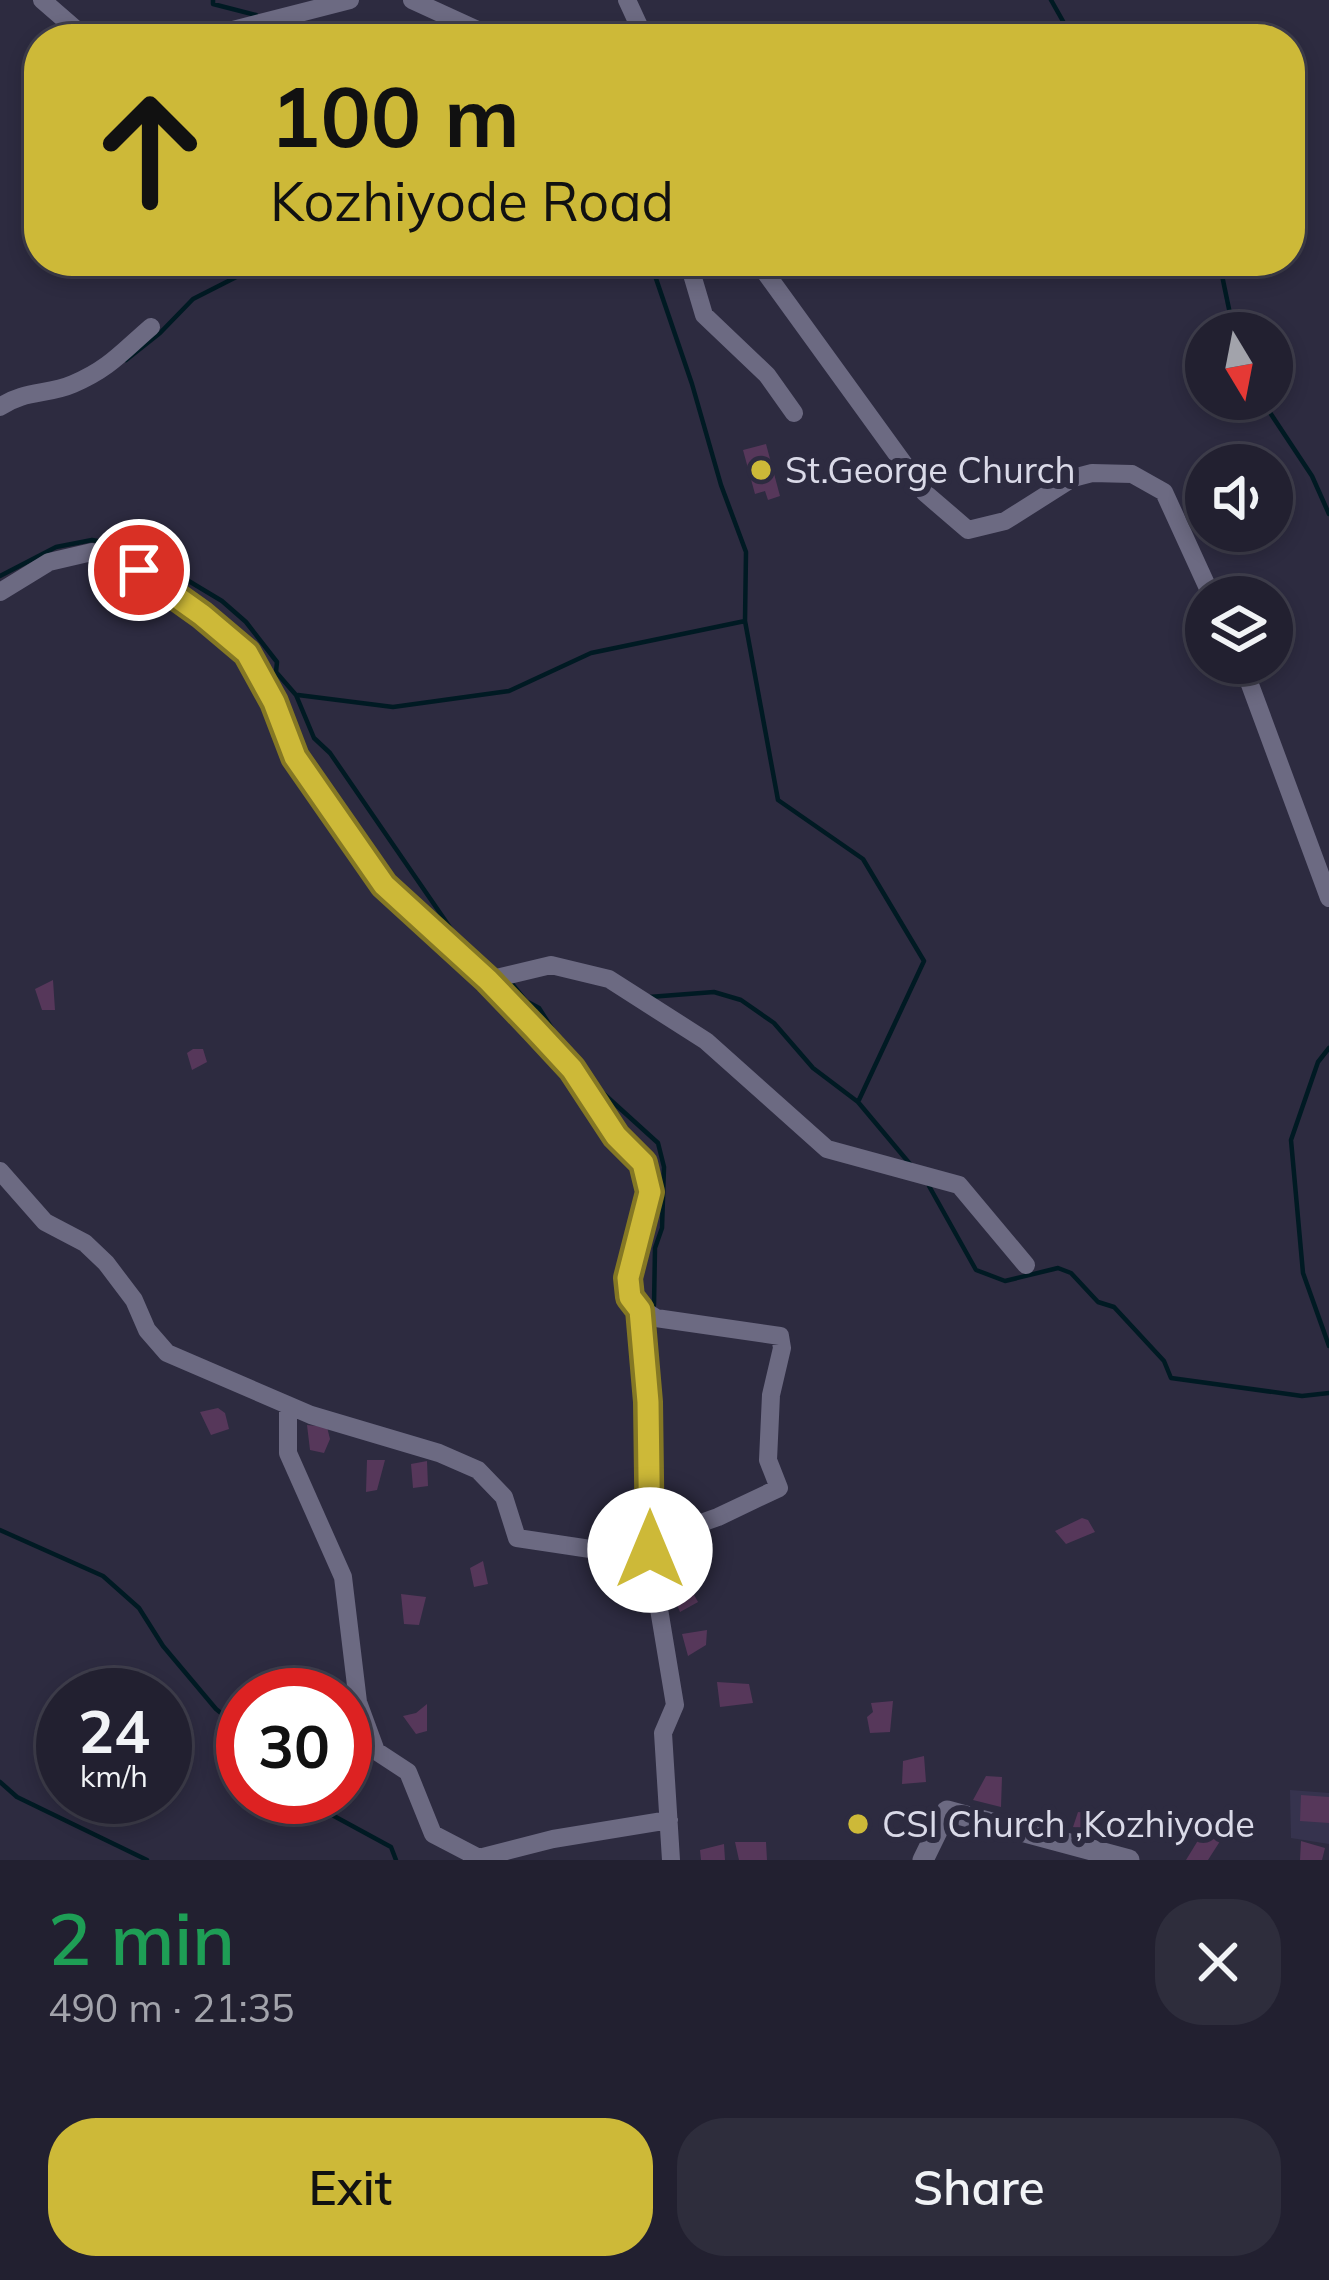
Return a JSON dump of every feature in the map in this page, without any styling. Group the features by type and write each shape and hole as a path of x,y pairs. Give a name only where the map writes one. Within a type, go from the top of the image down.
{"street":[{"path":"42,0 70,24"},
{"path":"256,24 350,0"},
{"path":"412,0 464,24"},
{"path":"692,276 704,315 767,375 794,413"},
{"path":"768,276 925,493 968,530 1005,521 1073,478 1092,473 1132,474 1164,492 1202,576"},
{"path":"0,407 22,394 72,385 114,364 151,327"},
{"path":"0,592 49,562 92,552 139,570 218,627 254,662 295,757 384,885 488,980 572,1069 616,1136 643,1163 650,1192 628,1278 630,1297 640,1310 652,1559 675,1705 663,1733 671,1860"},
{"path":"1250,684 1329,898"},
{"path":"488,980 551,965 609,979 706,1041 827,1149 959,1185 1027,1265"},
{"path":"0,1171 45,1222 85,1243 106,1263 134,1300 147,1330 167,1353 288,1406 478,1470 504,1497 517,1538 652,1559"},
{"path":"640,1310 682,1323 780,1336 782,1342 771,1395 768,1460 779,1488 670,1534 652,1559"},
{"path":"288,1406 288,1453 343,1577 358,1702 376,1751 408,1772 433,1834 479,1858 553,1839 669,1820"},
{"path":"923,1860 947,1810 1129,1860"}],"shaded area":[{"path":"1290,1790 1329,1793 1329,1844 1291,1838"}],"building":[{"name":"St.George Church","path":"766,444 780,496 768,500 765,491 755,494 743,450"},
{"path":"53,980 55,1010 42,1010 35,989"},
{"path":"203,1049 207,1062 192,1070 187,1053"},
{"path":"218,1408 225,1413 229,1429 211,1435 200,1412"},
{"path":"307,1425 327,1427 330,1439 324,1453 310,1450"},
{"path":"367,1460 385,1460 377,1490 366,1492"},
{"path":"427,1461 428,1486 413,1488 411,1464"},
{"path":"1082,1518 1095,1532 1066,1544 1055,1531"},
{"path":"483,1561 488,1584 474,1587 470,1568"},
{"path":"693,1593 698,1602 680,1612 675,1600"},
{"path":"401,1594 426,1597 419,1625 404,1624"},
{"path":"707,1630 706,1645 688,1656 682,1634"},
{"path":"717,1682 749,1684 753,1703 720,1707"},
{"path":"893,1701 890,1732 870,1733 871,1703"},
{"path":"427,1704 427,1731 416,1734 403,1716"},
{"path":"924,1756 926,1782 902,1784 903,1761"},
{"path":"986,1776 1002,1777 1001,1807 973,1800"},
{"path":"1301,1795 1329,1797 1329,1823 1300,1821"},
{"path":"1078,1812 1099,1814 1094,1830 1073,1827"},
{"path":"1205,1829 1224,1835 1208,1860 1186,1860"},
{"path":"1301,1841 1325,1848 1322,1860 1300,1860"},
{"path":"735,1842 766,1842 767,1860 739,1860"},
{"path":"724,1844 725,1860 701,1860 700,1850"}],"waterway":[{"path":"213,0 213,4 256,15"},
{"path":"1051,0 1065,24"},
{"path":"126,360 193,299 238,276"},
{"path":"655,276 746,552 745,621"},
{"path":"1222,276 1230,312"},
{"path":"1275,420 1312,476 1329,514"},
{"path":"0,576 56,547 92,540 132,547 222,601 246,622 277,662 276,672 296,695 314,738 330,753 460,942"},
{"path":"298,695 393,707 509,691 591,653 745,621 778,800 863,859 924,961 858,1102"},
{"path":"468,950 497,971"},
{"path":"513,985 539,1008 567,1052"},
{"path":"649,997 714,992 741,1000 774,1023 813,1068 858,1102 910,1164"},
{"path":"1329,1048 1318,1062 1291,1140 1303,1273 1329,1346"},
{"path":"593,1084 658,1143 664,1167 654,1305"},
{"path":"929,1186 976,1270 1005,1281 1058,1268 1071,1273 1098,1302 1114,1307 1164,1361 1171,1378 1302,1396 1329,1393"},
{"path":"0,1530 103,1576 139,1608 163,1646 216,1709"},
{"path":"0,1782 17,1797 147,1860"},
{"path":"349,1824 391,1847 396,1860"}],"place":[{"name":"St.George Church","path":"761,470"},
{"name":"CSI Church ,Kozhiyode","path":"858,1824"}],"route":[{"path":"139,570 247,653 274,702 295,757 384,885 534,1028 572,1069 616,1136 643,1163 650,1192 628,1278 630,1297 640,1310 648,1402 650,1550"}]}
